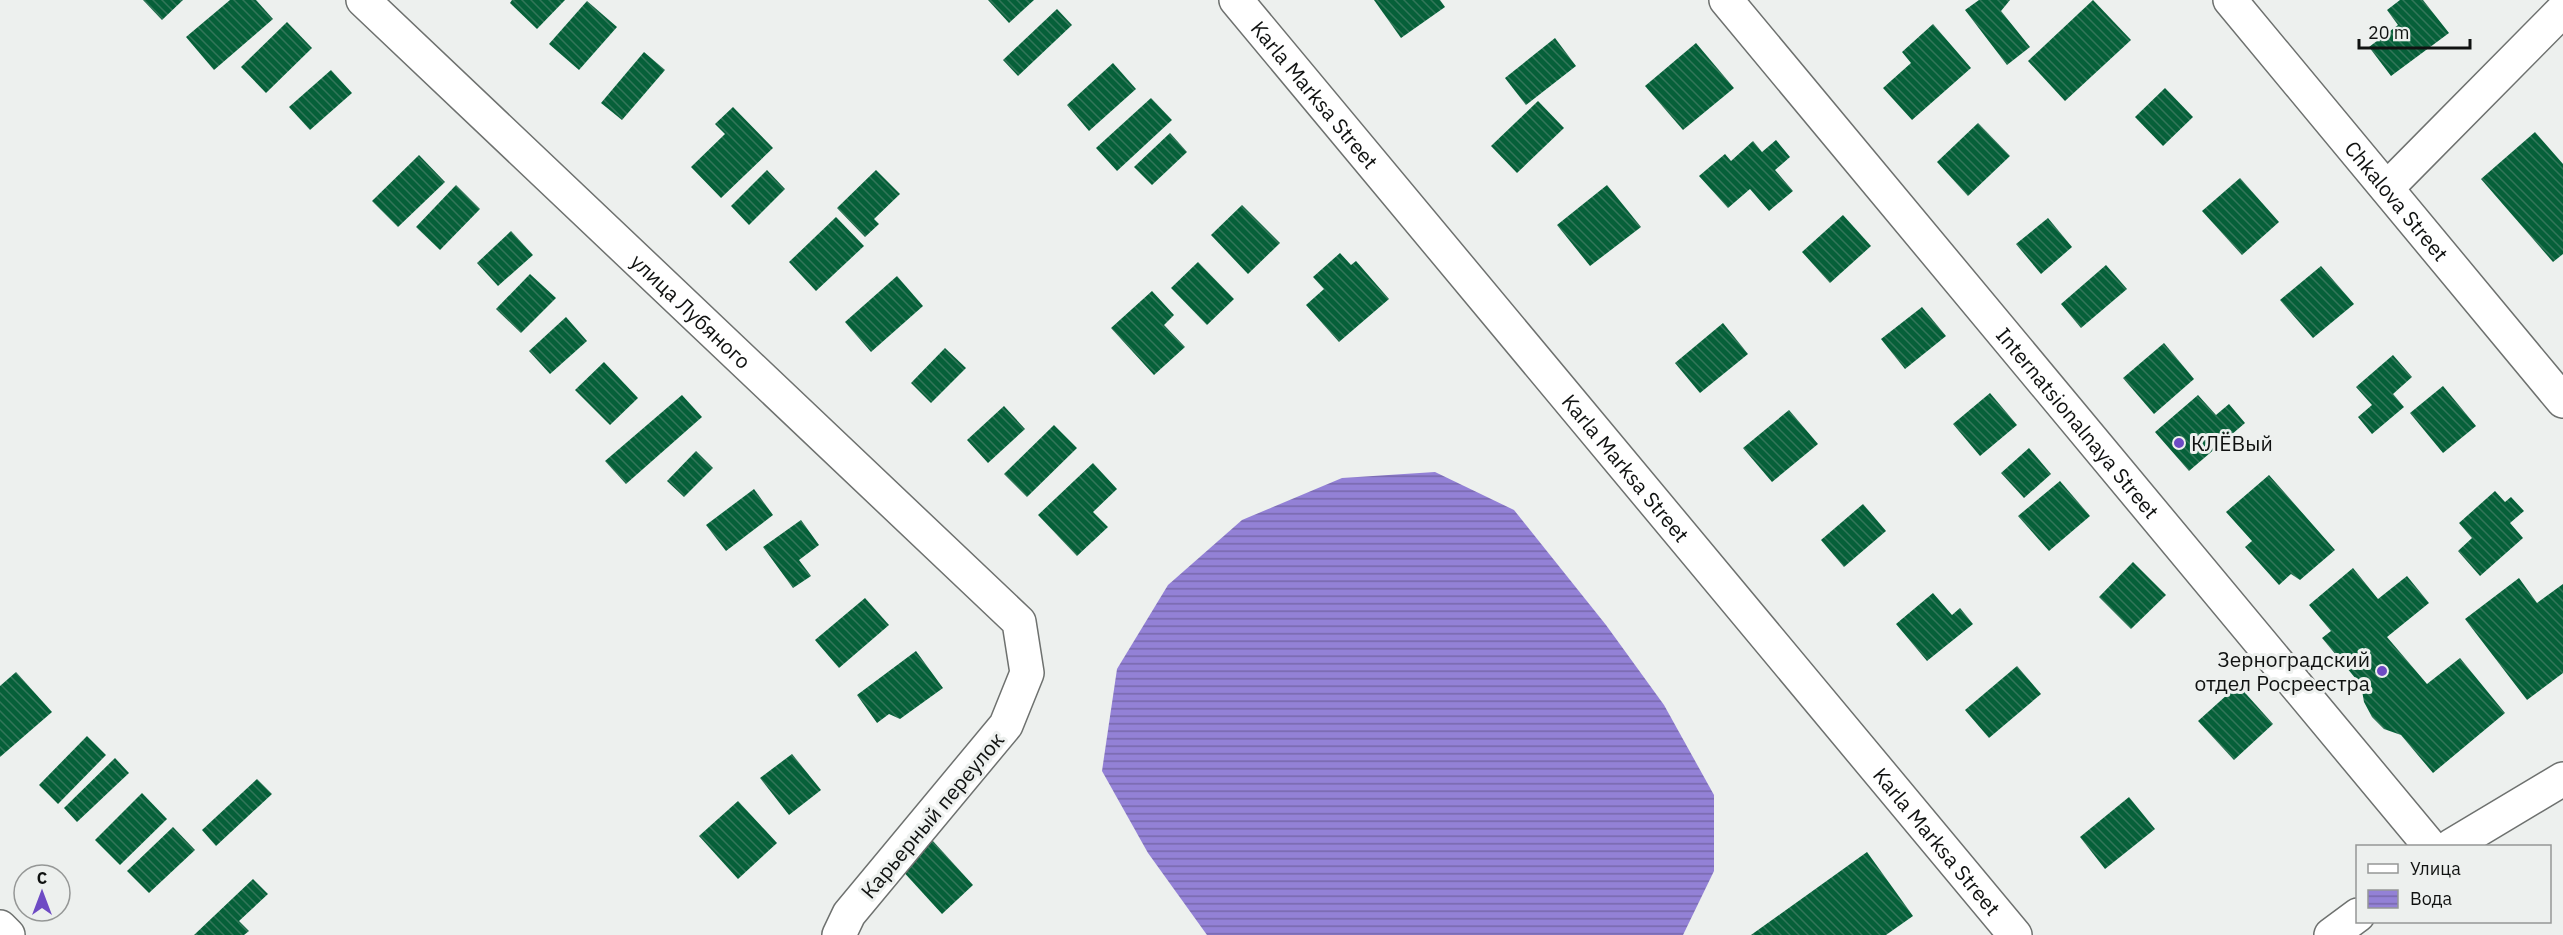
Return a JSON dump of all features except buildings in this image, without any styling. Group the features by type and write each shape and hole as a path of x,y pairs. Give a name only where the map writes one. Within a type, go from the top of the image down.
{"street":[{"name":"улица Лубяного","path":"363,0 1019,622"},
{"name":"Karla Marksa Street","path":"1236,0 2015,935"},
{"name":"Internatsionalnaya Street","path":"1725,0 2429,845"},
{"name":"Chkalova Street","path":"2230,0 2563,401"},
{"path":"2387,188 2563,10"},
{"name":"Карьерный переулок","path":"839,935 849,914 1006,725 1027,673 1019,622"},
{"path":"2453,845 2563,779"},
{"path":"2331,935 2356,916"},
{"path":"0,927 8,935"}],"water":[{"path":"1435,472 1514,510 1606,625 1664,705 1714,795 1714,871 1683,935 1207,935 1148,853 1102,771 1117,669 1168,585 1242,520 1342,478"}],"place":[{"name":"КЛЁВый","path":"2179,443"},
{"name":"Зерноградский отдел Росреестра","path":"2382,671"}]}
